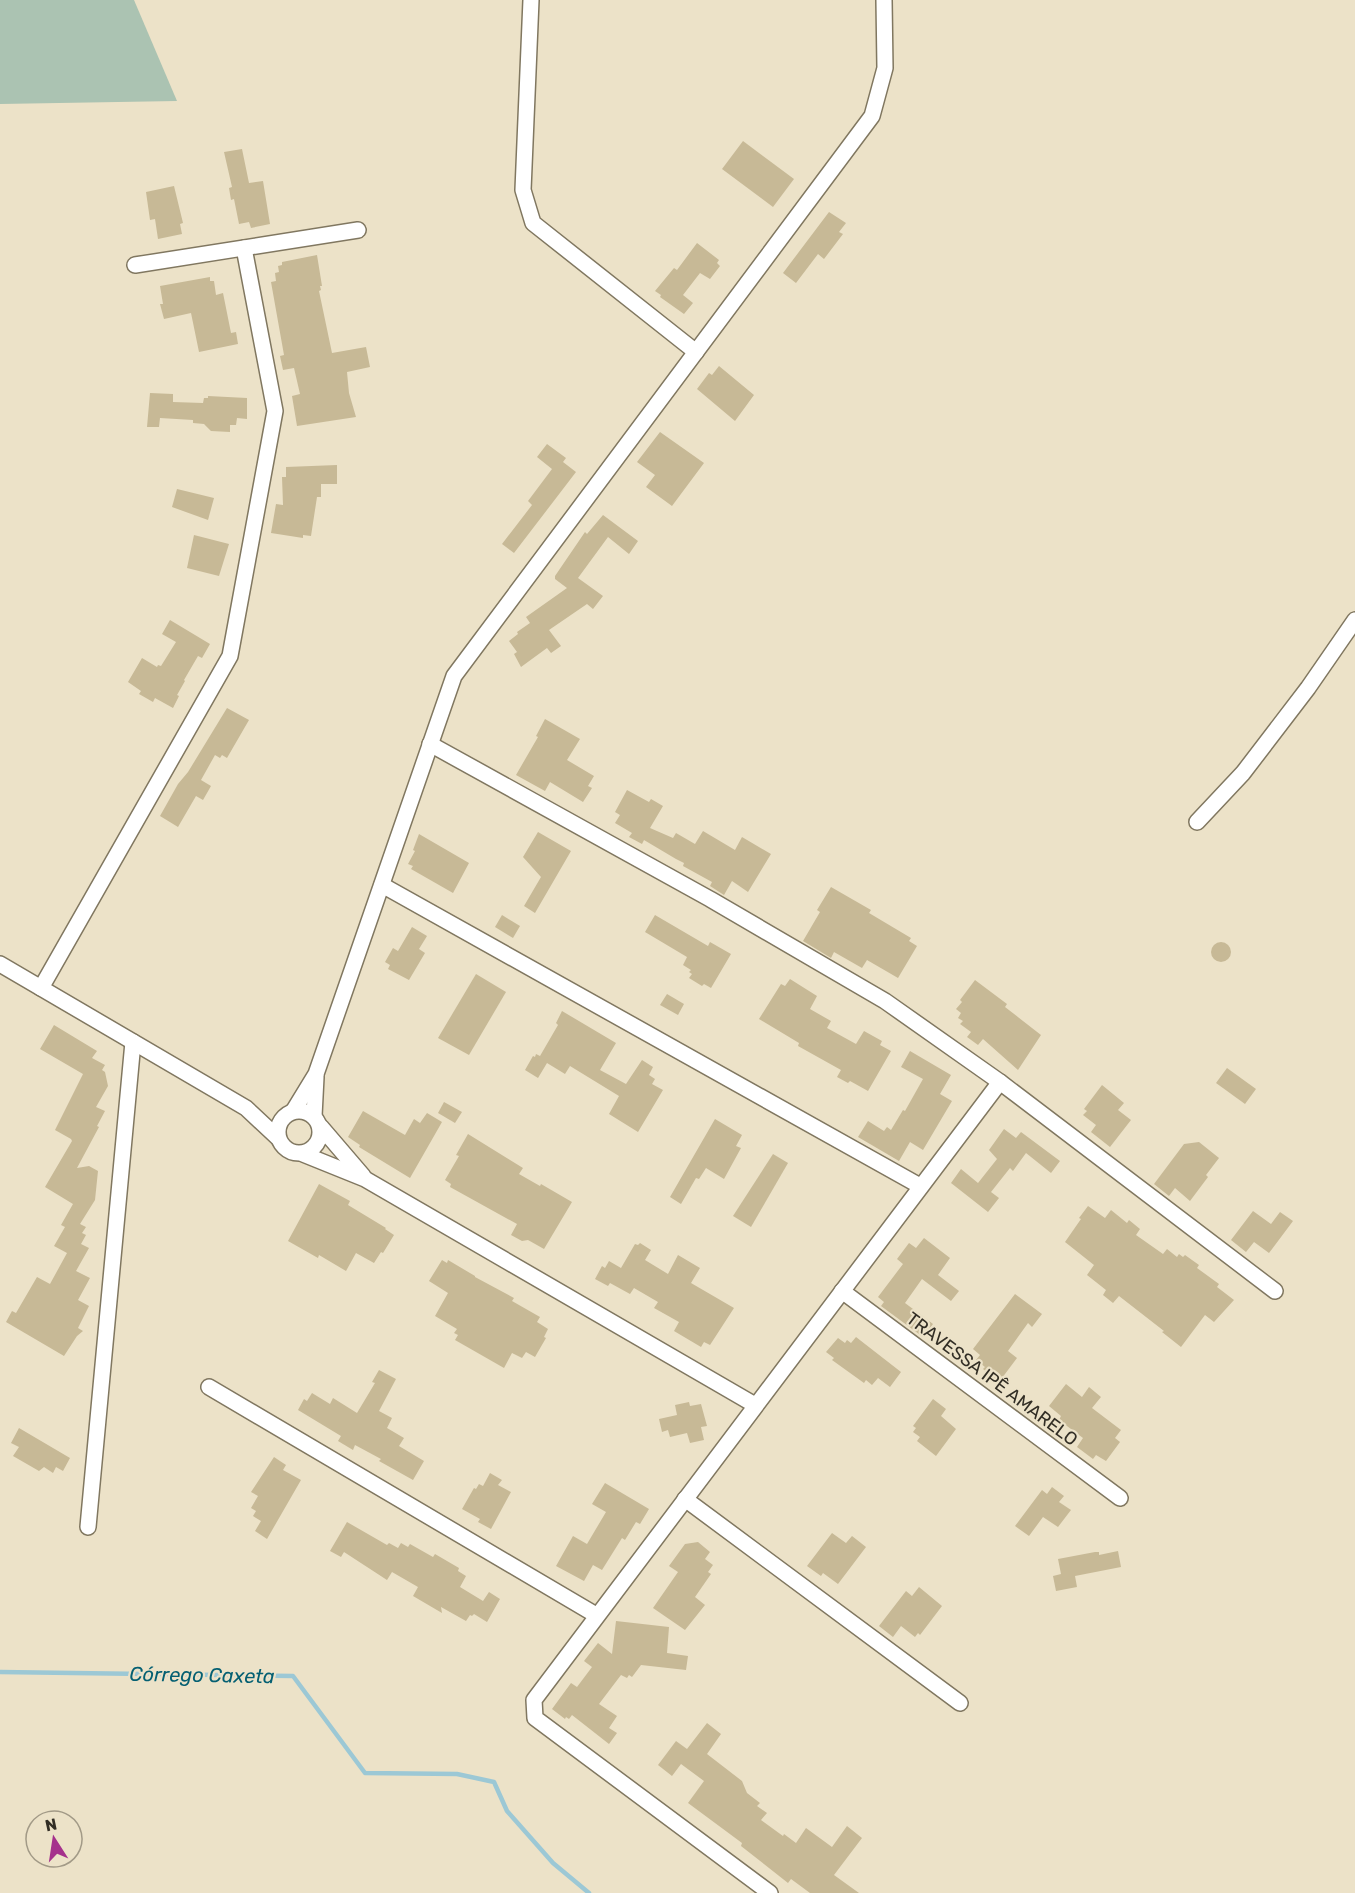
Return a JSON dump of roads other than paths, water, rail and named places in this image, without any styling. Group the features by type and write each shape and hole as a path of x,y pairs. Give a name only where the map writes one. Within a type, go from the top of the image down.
{"street":[{"path":"531,0 523,190 533,223 696,352"},
{"path":"277,1137 278,1124 289,1113 316,1074 454,676 872,116 885,68 884,0"},
{"path":"135,266 358,230"},
{"path":"41,988 230,656 275,411 244,248"},
{"path":"1197,822 1244,773 1308,688 1355,620"},
{"path":"430,744 710,899 885,1001 1000,1082 1275,1291"},
{"path":"381,885 920,1186"},
{"path":"0,964 246,1108 277,1137 287,1151 303,1154 365,1179 755,1405"},
{"path":"88,1527 133,1042"},
{"path":"303,1154 318,1144 316,1074"},
{"path":"770,1893 535,1718 534,1700 1000,1082"},
{"path":"246,1108 289,1113 302,1110 317,1122 365,1179"},
{"name":"TRAVESSA IPÊ AMARELO","path":"842,1291 1120,1498"},
{"path":"209,1387 596,1615"},
{"path":"685,1499 960,1703"}],"waterway":[{"name":"Córrego Caxeta","path":"0,1672 293,1676 365,1773 457,1774 494,1782 507,1811 553,1863 589,1893"}]}
